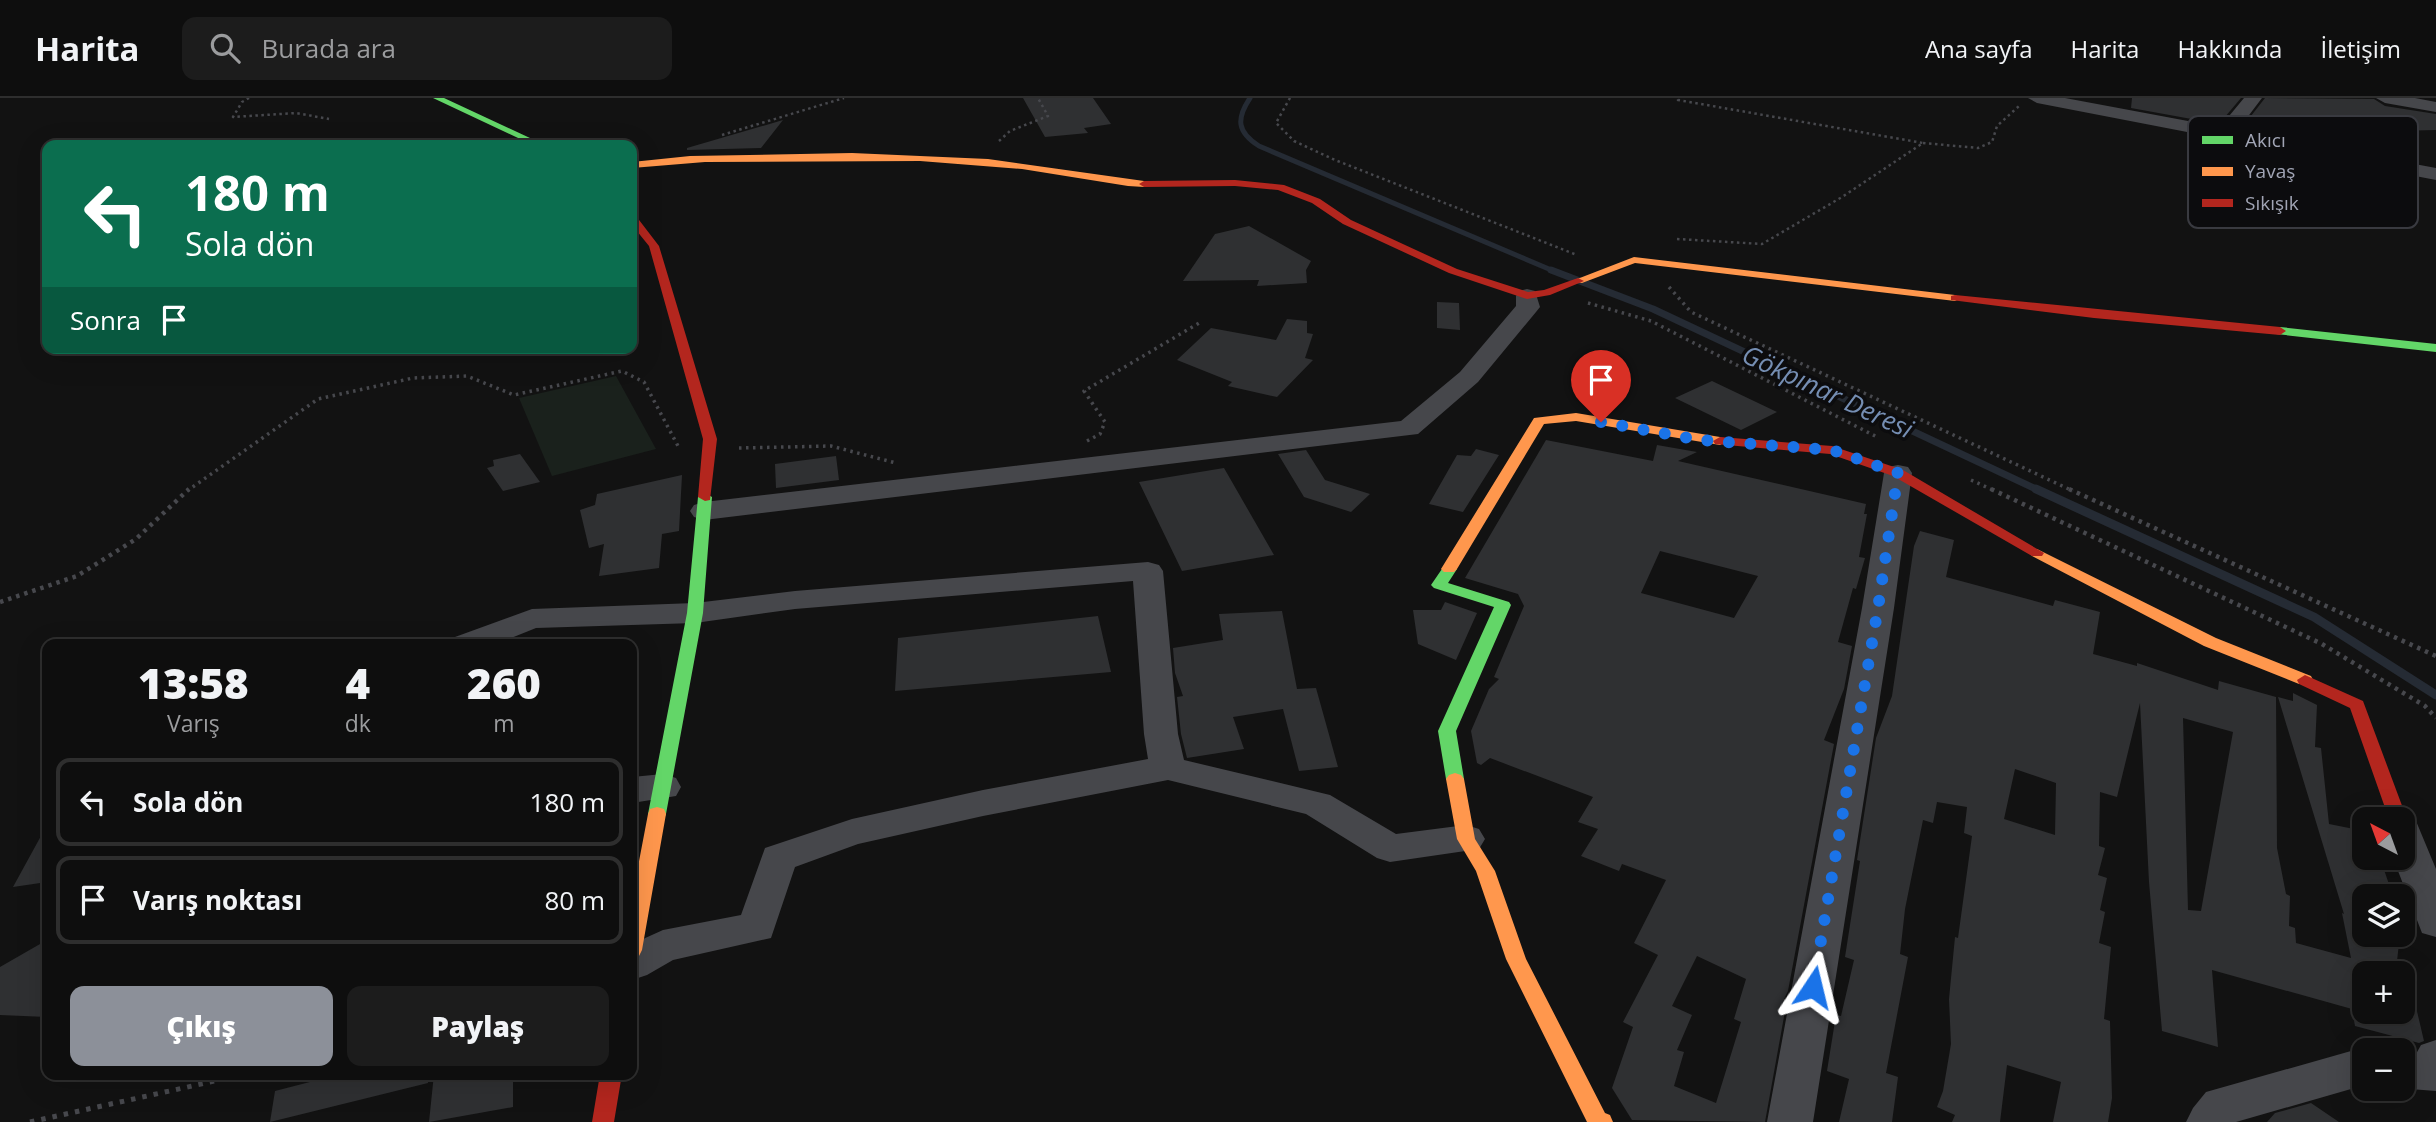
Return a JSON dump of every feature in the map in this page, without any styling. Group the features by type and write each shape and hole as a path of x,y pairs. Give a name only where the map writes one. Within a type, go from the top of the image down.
{"street":[{"path":"437,98 529,140"},
{"path":"2141,98 2138,103 2215,116"},
{"path":"2241,116 2249,98"},
{"path":"2385,98 2436,107"},
{"path":"2029,101 2188,129"},
{"path":"637,164 654,161 778,157 922,157 1024,166 1108,182 1154,185 1235,183 1280,187 1317,201 1346,222 1452,271 1536,295 1634,260 2094,314 2436,348"},
{"path":"2418,171 2436,174"},
{"path":"637,224 654,246 709,439 695,613 647,788 637,896"},
{"path":"704,511 1409,428 1469,377 1536,295"},
{"path":"1599,1121 1516,959 1485,871 1466,839 1447,731 1503,605 1439,585 1539,421 1576,417 1700,440 1891,457 2104,589 2210,642 2278,667 2357,705 2394,807"},
{"path":"1790,1122 1878,608 1891,457"},
{"path":"479,639 532,619 695,613 795,600 1148,571 1161,734 1168,768"},
{"path":"637,961 663,946 757,927 779,858 852,832 983,803 1168,768 1317,804 1390,848 1466,839"},
{"path":"2415,864 2436,922"},
{"path":"2415,1072 2433,1073 2436,1058"},
{"path":"2209,1122 2222,1105 2352,1070"},
{"path":"603,1122 610,1080"}],"path":[{"path":"249,98 242,102 233,117 302,113 323,115 330,119"},
{"path":"715,137 844,98"},
{"path":"974,162 1010,131 1048,117 1038,98"},
{"path":"1290,98 1276,123 1294,141 1335,160 1578,255"},
{"path":"1679,98 1678,100 1923,143 1978,148 1992,142 1992,133 2000,121 2029,101"},
{"path":"1634,260 1644,249 1668,238 1762,244 1842,197 1923,143"},
{"path":"1671,265 1669,287 1691,312 2141,523 2436,656"},
{"path":"1536,295 1605,306 1651,321 1891,457"},
{"path":"1082,443 1100,434 1105,422 1084,391 1199,323"},
{"path":"0,602 77,576 136,539 194,485 318,399 413,377 467,376 514,395 622,370 644,382 676,446 831,446 900,464"},
{"path":"1968,479 2322,644 2425,706 2436,718"},
{"path":"30,1122 219,1080"}],"shaded area":[{"path":"616,376 656,449 552,476 519,398"}],"building":[{"path":"1023,98 1093,98 1111,124 1084,128 1088,133 1045,137"},
{"path":"2132,98 2241,98 2226,116 2188,116 2188,118 2131,108"},
{"path":"2265,98 2374,99 2385,106 2436,114 2436,130 2418,130 2418,116 2251,116"},
{"path":"783,120 761,148 687,150 687,148"},
{"path":"1249,226 1311,261 1306,270 1307,283 1257,286 1259,280 1183,281 1215,234"},
{"path":"1437,302 1459,303 1460,330 1437,328"},
{"path":"1287,319 1307,321 1307,333 1313,334 1305,358 1313,360 1277,397 1228,386 1232,382 1177,360 1211,328 1276,340"},
{"path":"1712,381 1777,412 1741,430 1675,398"},
{"path":"1546,440 1653,461 1657,445 1697,452 1678,461 1866,504 1864,514 1867,514 1859,557 1865,558 1856,589 1853,588 1838,642 1852,646 1844,689 1824,740 1834,744 1788,991 1784,999 1787,1000 1765,1122 1632,1120 1612,1088 1633,1027 1623,1022 1658,955 1634,943 1666,880 1622,864 1619,871 1581,856 1598,829 1578,822 1593,797 1490,758 1481,765 1477,763 1471,731 1489,689 1499,679 1494,677 1524,606 1518,594 1465,578","holes":["1660,551 1758,576 1734,618 1641,593","1697,956 1746,979 1734,1019 1741,1022 1716,1103 1674,1086 1684,1052 1677,1050 1692,1015 1672,1006"]},
{"path":"1476,449 1499,455 1463,512 1429,504 1457,455 1471,456"},
{"path":"1306,450 1325,480 1370,494 1351,512 1304,497 1278,454"},
{"path":"520,454 540,482 503,491 487,468 494,466 493,460"},
{"path":"836,456 839,480 776,488 775,464"},
{"path":"1224,468 1274,555 1182,571 1139,482"},
{"path":"682,475 679,531 662,534 659,568 599,576 604,544 589,548 580,510 595,505 597,494"},
{"path":"1920,531 1954,540 1946,577 2053,606 2055,600 2100,612 2093,654 2137,666 2137,663 2218,690 2219,681 2276,697 2277,848 2286,894 2290,896 2289,926 2295,928 2296,943 2351,958 2342,913 2344,914 2278,697 2293,701 2293,693 2317,705 2315,747 2321,748 2329,824 2352,829 2352,870 2384,870 2389,884 2352,884 2352,947 2399,947 2397,961 2352,961 2352,1009 2212,970 2218,1047 2162,1031 2149,882 2140,703 2117,797 2100,792 2099,846 2105,848 2098,875 2107,878 2100,910 2105,912 2099,943 2111,947 2104,1019 2110,1021 2112,1098 2108,1122 2053,1122 2061,1082 2007,1065 2000,1122 1952,1122 1955,1115 1937,1107 1943,1091 1951,1044 1949,999 1955,937 1958,938 1972,836 1964,833 1967,807 1937,802 1933,823 1923,820 1905,909 1900,954 1908,957 1886,1073 1898,1077 1892,1122 1839,1122 1849,1079 1827,1071 1836,1015 1841,1016 1854,960 1845,957 1876,738 1892,696 1914,546","holes":["2183,718 2233,732 2201,911 2188,910","2015,769 2056,783 2055,835 2004,819"]},
{"path":"1445,602 1477,613 1456,660 1418,644 1413,610 1441,610"},
{"path":"1282,611 1297,689 1316,688 1338,767 1299,771 1283,709 1233,717 1244,749 1187,758 1177,697 1183,696 1175,673 1173,648 1223,640 1219,614"},
{"path":"1098,616 1111,672 895,691 898,638"},
{"path":"42,834 42,883 13,887"},
{"path":"42,943 42,1017 0,1015 0,967"},
{"path":"2415,1003 2424,1041 2419,1043 2415,1042 2415,1038 2400,1038 2355,1026 2415,1024"},
{"path":"318,1080 428,1080 428,1083 270,1122 275,1091"},
{"path":"433,1080 513,1080 513,1107 429,1122"},
{"path":"2311,1103 2339,1122 2267,1122 2275,1113"}],"waterway":[{"name":"Gökpınar Deresi","path":"1250,98 1242,112 1241,125 1246,136 1259,146 1554,271"},
{"name":"Gökpınar Deresi","path":"1554,271 1653,309 2040,491"},
{"name":"Gökpınar Deresi","path":"2036,489 2314,617 2436,695"}],"traffic: fast":[{"path":"437,98 529,140"},
{"path":"2280,331 2436,348"},
{"path":"657,814 695,613 705,497"},
{"path":"1449,569 1439,585 1503,605 1447,731 1455,779"}],"traffic: slow":[{"path":"637,164 661,161 817,156 920,158 988,162 1144,184"},
{"path":"1578,281 1634,260 1955,298"},
{"path":"1449,569 1539,421 1576,417 1720,441"},
{"path":"2037,553 2210,642 2305,680"},
{"path":"1455,779 1466,839 1485,871 1516,959 1597,1120 1602,1122"},
{"path":"637,923 657,814"}],"traffic: jam":[{"path":"1144,184 1235,183 1280,187 1316,201 1347,222 1453,271 1527,296 1546,293 1578,281"},
{"path":"637,224 654,246 710,439 705,497"},
{"path":"1955,298 2280,331"},
{"path":"1720,441 1832,450 1898,473 2037,553"},
{"path":"2305,680 2357,705 2394,807"},
{"path":"603,1122 610,1080"}],"route":[{"path":"1601,422 1700,440 1832,450 1898,473 1878,608 1813,987"}]}
